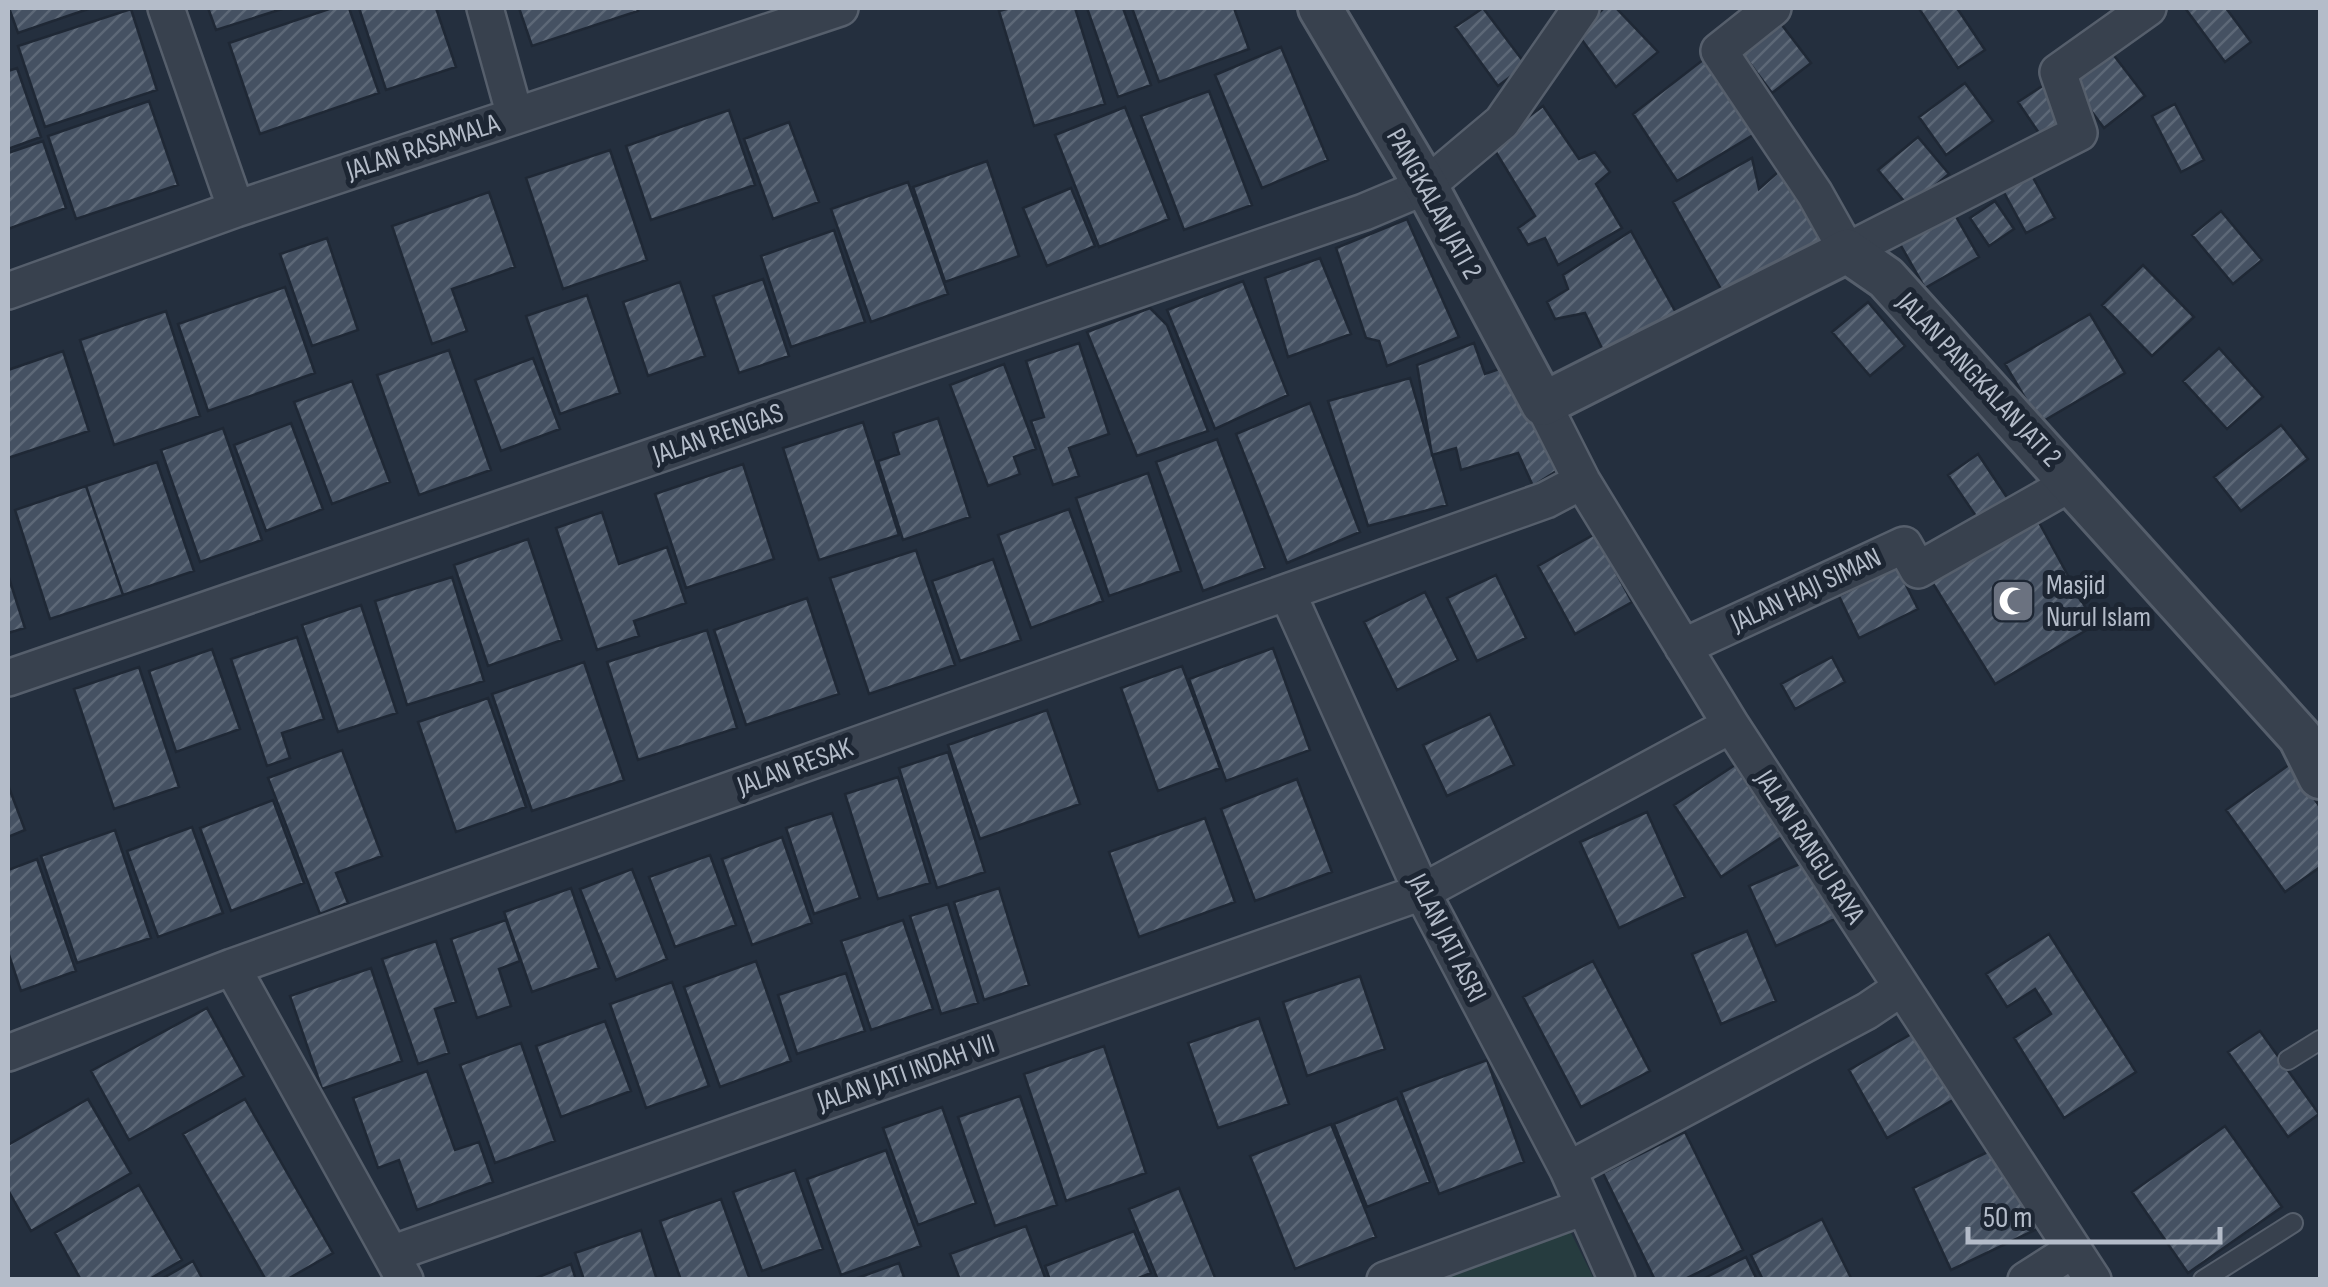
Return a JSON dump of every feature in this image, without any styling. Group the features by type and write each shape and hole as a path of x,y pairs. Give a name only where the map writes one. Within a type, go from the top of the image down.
{"street":[{"path":"166,8 236,209"},
{"path":"485,8 515,116"},
{"name":"JALAN RASAMALA","path":"8,291 798,14 840,8"},
{"name":"PANGKALAN JATI 2","path":"1320,8 1426,186 1542,404"},
{"name":"JALAN RENGAS","path":"8,678 1364,212 1426,186 1502,122 1581,8"},
{"path":"1773,8 1719,51 1815,194 1847,252"},
{"path":"1542,404 2079,133 2058,72 2127,13"},
{"name":"JALAN PANGKALAN JATI 2","path":"1847,252 1886,278 2073,482 2310,730 2320,777"},
{"name":"JALAN RANGU RAYA","path":"1542,404 1582,481 1731,725 2093,1280"},
{"name":"JALAN RESAK","path":"8,1053 232,967 1546,500 1582,481"},
{"name":"JALAN HAJI SIMAN","path":"1684,646 1904,545 1918,570 2073,482"},
{"name":"JALAN JATI ASRI","path":"1287,592 1422,892 1568,1170 1581,1208 1617,1280"},
{"name":"JALAN JATI INDAH VII","path":"398,1266 1422,892 1731,725"},
{"path":"232,967 398,1266"},
{"path":"1568,1170 1901,988"},
{"path":"1384,1280 1581,1208"},
{"path":"2026,1280 2073,1250"}],"lane":[{"path":"2288,1060 2320,1040"},
{"path":"2203,1280 2293,1223"}],"green space":[{"path":"1570,1231 1594,1279 1436,1279"}],"building":[{"path":"9,8 91,8 18,33"},
{"path":"208,8 285,8 216,30"},
{"path":"332,8 349,8 379,93 260,134 229,43"},
{"path":"359,8 436,8 456,67 386,90"},
{"path":"519,8 637,8 638,11 532,46"},
{"path":"1075,8 1105,104 1034,126 999,11"},
{"path":"1087,8 1123,8 1151,85 1118,97"},
{"path":"1132,8 1234,8 1249,49 1159,82"},
{"path":"1483,8 1526,65 1498,86 1455,27"},
{"path":"1604,8 1616,8 1658,52 1616,87 1577,33"},
{"path":"1957,8 1985,50 1958,68 1920,10"},
{"path":"2185,8 2226,8 2251,42 2225,62"},
{"path":"131,9 157,90 45,127 18,46"},
{"path":"1775,16 1811,63 1772,93 1737,46"},
{"path":"2106,45 2145,96 2104,128 2065,76"},
{"path":"1281,47 1328,160 1262,188 1215,75"},
{"path":"1708,56 1753,135 1677,181 1633,114"},
{"path":"17,68 41,137 8,149 8,71"},
{"path":"1965,83 1993,121 1946,155 1919,117"},
{"path":"2047,83 2069,117 2041,136 2018,102"},
{"path":"1209,91 1252,205 1184,230 1141,116"},
{"path":"149,101 178,185 76,219 48,136"},
{"path":"2175,104 2204,160 2181,172 2152,116"},
{"path":"1543,106 1579,159 1595,152 1610,172 1596,184 1622,228 1558,265 1545,238 1528,245 1518,228 1535,216 1491,144"},
{"path":"1125,107 1169,219 1099,247 1055,135"},
{"path":"729,110 755,185 651,220 626,146"},
{"path":"789,122 819,202 773,219 744,139"},
{"path":"1918,137 1949,174 1909,207 1878,170"},
{"path":"43,141 66,208 8,229 8,153"},
{"path":"610,150 647,260 563,289 526,178"},
{"path":"1752,158 1759,189 1778,172 1827,245 1727,300 1673,202"},
{"path":"987,161 1019,256 945,282 913,187"},
{"path":"2029,170 2055,218 2026,233 2000,185"},
{"path":"908,182 948,294 871,322 831,209"},
{"path":"1071,188 1095,246 1047,266 1023,208"},
{"path":"489,192 515,267 452,289 467,331 432,344 392,226"},
{"path":"1995,201 2014,229 1989,246 1970,218"},
{"path":"1950,206 1979,257 1925,288 1896,237"},
{"path":"2221,211 2262,260 2233,284 2192,235"},
{"path":"1407,219 1459,337 1387,366 1379,341 1366,338 1336,248"},
{"path":"834,230 865,322 791,347 761,256"},
{"path":"1631,231 1680,320 1609,363 1585,313 1555,319 1547,302 1568,289 1563,275"},
{"path":"327,238 358,330 312,346 280,254"},
{"path":"1320,258 1351,334 1288,357 1265,278"},
{"path":"2143,265 2194,317 2152,356 2102,305"},
{"path":"763,279 789,356 739,373 713,296"},
{"path":"1243,281 1288,395 1215,429 1167,310"},
{"path":"680,282 705,356 648,376 623,302"},
{"path":"285,287 315,373 208,411 178,324"},
{"path":"587,295 620,393 560,414 526,316"},
{"path":"1868,302 1905,346 1870,376 1832,332"},
{"path":"1150,308 1167,325 1208,431 1137,456 1087,332"},
{"path":"166,311 200,416 114,445 80,340"},
{"path":"2090,314 2125,373 2040,423 2005,364"},
{"path":"1079,343 1109,434 1069,448 1079,476 1053,485 1031,421 1044,417 1026,361"},
{"path":"1474,343 1485,374 1508,366 1564,466 1533,486 1518,453 1461,470 1456,448 1432,455 1417,365"},
{"path":"2219,348 2263,397 2227,429 2183,381"},
{"path":"449,350 491,470 419,495 377,375"},
{"path":"63,351 89,431 8,458 8,370"},
{"path":"533,358 560,429 501,451 475,380"},
{"path":"1004,364 1036,449 1014,457 1020,474 988,486 950,385"},
{"path":"1410,378 1447,505 1368,526 1328,401"},
{"path":"352,381 390,482 332,504 294,402"},
{"path":"1310,403 1360,532 1287,563 1236,434"},
{"path":"938,418 970,517 903,540 878,461 899,454 893,433"},
{"path":"863,422 899,535 819,560 783,448"},
{"path":"291,423 323,509 266,531 234,445"},
{"path":"2281,425 2308,459 2241,511 2214,477"},
{"path":"223,428 262,540 200,562 161,450"},
{"path":"1217,439 1265,568 1203,591 1156,462"},
{"path":"1978,454 2012,505 1982,525 1948,475"},
{"path":"157,462 194,571 123,595 86,486"},
{"path":"743,464 774,559 686,588 655,494"},
{"path":"1148,473 1181,571 1109,596 1076,498"},
{"path":"86,486 123,595 50,619 15,510"},
{"path":"1069,509 1103,601 1031,628 998,535"},
{"path":"602,512 619,564 667,547 686,603 634,621 639,636 597,650 556,528"},
{"name":"Masjid Nurul Islam","path":"2036,517 2095,625 1995,684 1929,577"},
{"path":"1595,534 1632,602 1575,634 1538,566"},
{"path":"528,539 562,640 488,666 454,565"},
{"path":"916,550 955,665 869,694 830,578"},
{"path":"993,559 1021,640 960,661 932,581"},
{"path":"1897,567 1918,609 1859,638 1839,596"},
{"path":"8,575 25,628 8,633"},
{"path":"1496,575 1526,638 1477,661 1447,598"},
{"path":"452,577 484,681 407,705 375,601"},
{"path":"1425,592 1458,660 1397,690 1364,622"},
{"path":"807,598 839,694 746,725 714,630"},
{"path":"361,605 397,713 338,732 302,625"},
{"path":"707,630 737,728 638,760 607,662"},
{"path":"297,637 324,719 282,733 290,758 267,766 231,659"},
{"path":"1273,648 1310,750 1226,781 1189,679"},
{"path":"212,649 240,729 176,752 149,671"},
{"path":"1832,657 1845,682 1795,709 1781,684"},
{"path":"584,662 624,780 532,811 492,694"},
{"path":"1182,666 1220,768 1158,791 1121,688"},
{"path":"139,667 179,787 114,809 74,689"},
{"path":"488,698 526,807 456,832 418,722"},
{"path":"1047,710 1080,804 980,839 948,745"},
{"path":"1490,714 1514,765 1447,796 1423,745"},
{"path":"342,750 382,856 336,873 348,903 320,914 268,778"},
{"path":"948,752 985,872 937,888 899,768"},
{"path":"2290,764 2320,807 2320,867 2285,892 2226,810"},
{"path":"1735,765 1782,837 1721,877 1674,805"},
{"path":"898,777 930,883 878,899 845,794"},
{"path":"1297,779 1332,872 1255,901 1221,809"},
{"path":"8,785 25,830 8,837"},
{"path":"273,800 304,883 231,911 200,828"},
{"path":"1647,812 1685,897 1619,928 1580,842"},
{"path":"832,813 860,898 814,914 786,828"},
{"path":"1205,818 1235,902 1139,937 1109,852"},
{"path":"192,827 223,913 158,937 127,851"},
{"path":"115,830 151,938 77,963 41,856"},
{"path":"782,837 812,923 752,945 722,859"},
{"path":"710,855 736,925 675,947 649,877"},
{"path":"37,859 76,971 21,991 8,952 8,870"},
{"path":"1809,860 1835,919 1776,946 1749,886"},
{"path":"632,869 667,959 616,980 580,889"},
{"path":"571,888 599,968 532,992 504,912"},
{"path":"999,888 1029,985 984,1000 954,902"},
{"path":"948,904 978,1003 941,1014 910,916"},
{"path":"506,920 520,961 499,969 511,1006 477,1018 451,939"},
{"path":"903,920 933,1009 871,1030 841,941"},
{"path":"1747,931 1776,1001 1721,1024 1692,954"},
{"path":"2049,934 2136,1072 2064,1118 2014,1038 2051,1014 2035,989 2007,1007 1986,974"},
{"path":"436,941 456,1002 435,1009 449,1053 418,1064 382,959"},
{"path":"756,961 791,1061 720,1087 684,987"},
{"path":"1593,961 1650,1071 1581,1107 1523,997"},
{"path":"371,968 402,1061 322,1089 290,996"},
{"path":"846,973 865,1031 797,1054 778,995"},
{"path":"1360,976 1385,1049 1307,1076 1283,1002"},
{"path":"672,982 709,1086 646,1108 610,1004"},
{"path":"207,1008 244,1076 129,1140 91,1071"},
{"path":"1259,1018 1289,1104 1218,1128 1188,1043"},
{"path":"605,1021 631,1091 561,1117 536,1046"},
{"path":"1920,1029 1958,1097 1887,1138 1849,1070"},
{"path":"2260,1031 2319,1114 2288,1137 2228,1052"},
{"path":"521,1043 555,1141 495,1163 460,1065"},
{"path":"1104,1046 1146,1173 1066,1201 1024,1074"},
{"path":"1487,1060 1524,1162 1439,1194 1401,1092"},
{"path":"427,1071 455,1150 479,1142 493,1182 417,1210 399,1160 378,1168 353,1098"},
{"path":"1020,1096 1057,1205 995,1226 958,1117"},
{"path":"1397,1098 1430,1182 1367,1207 1334,1124"},
{"path":"88,1099 131,1173 31,1231 8,1190 8,1145"},
{"path":"245,1099 333,1253 286,1280 266,1280 183,1134"},
{"path":"942,1107 976,1203 918,1225 883,1128"},
{"path":"1331,1124 1376,1237 1295,1269 1250,1156"},
{"path":"2225,1126 2282,1207 2188,1273 2132,1192"},
{"path":"1685,1132 1743,1250 1683,1280 1655,1280 1603,1173"},
{"path":"2002,1145 2041,1227 1951,1270 1913,1188"},
{"path":"886,1150 921,1246 841,1275 807,1179"},
{"path":"795,1170 823,1249 762,1271 733,1192"},
{"path":"139,1185 182,1260 148,1280 81,1280 55,1233"},
{"path":"1179,1188 1216,1280 1158,1280 1129,1209"},
{"path":"721,1199 750,1280 681,1280 660,1221"},
{"path":"1822,1219 1852,1280 1763,1280 1751,1255"},
{"path":"1026,1226 1046,1280 960,1280 950,1254"},
{"path":"641,1230 657,1280 584,1280 575,1253"},
{"path":"1134,1231 1151,1273 1134,1280 1050,1280 1045,1266"},
{"path":"1746,1257 1757,1280 1701,1280"},
{"path":"193,1261 203,1280 160,1280"},
{"path":"899,1263 905,1280 852,1280"},
{"path":"571,1264 576,1280 531,1280"}],"place":[{"name":"Masjid Nurul Islam","path":"2013,601"}]}
